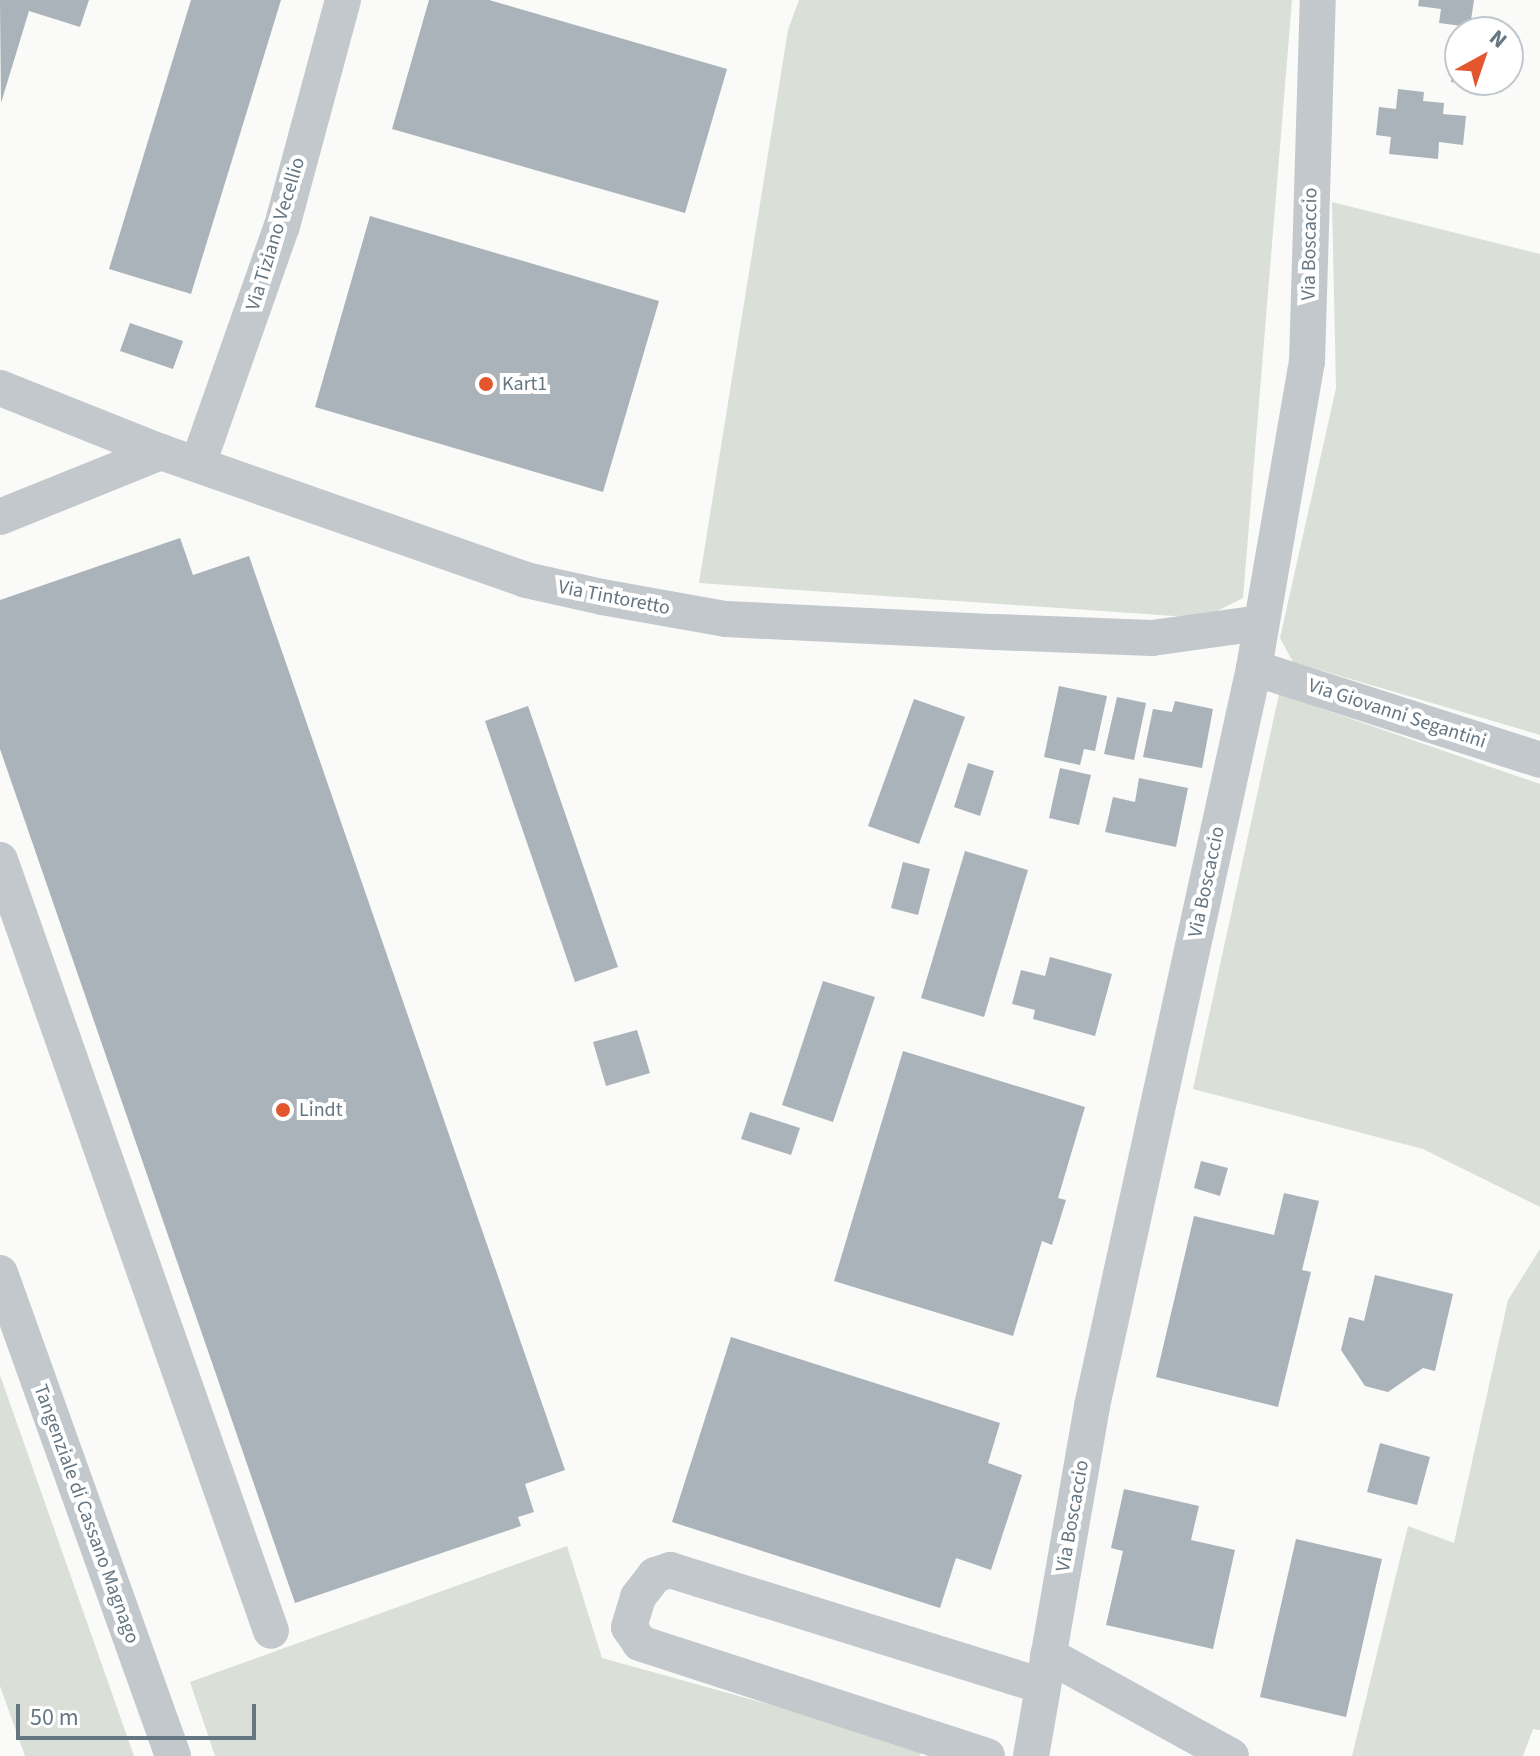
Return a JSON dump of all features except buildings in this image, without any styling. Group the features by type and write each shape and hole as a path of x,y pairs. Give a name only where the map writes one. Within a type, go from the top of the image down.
{"street":[{"name":"Via Tiziano Vecellio","path":"198,464 282,226 343,0"},
{"name":"Via Boscaccio","path":"1031,1756 1092,1406 1254,668 1307,362 1318,0"},
{"name":"Via Tintoretto","path":"0,388 161,452 526,580 726,619 1152,638 1260,623"},
{"path":"0,517 161,452"},
{"name":"Via Giovanni Segantini","path":"1254,668 1540,760"},
{"path":"0,860 271,1631"},
{"name":"Tangenziale di Cassano Magnago","path":"0,1273 173,1756"},
{"path":"987,1756 640,1643 629,1627 638,1597 655,1575 670,1570 1045,1670 1231,1756"}],"shaded area":[{"path":"799,0 1292,0 1243,598 1203,618 699,583 788,30"},
{"path":"1332,202 1540,254 1540,735 1293,662 1280,638 1336,388"},
{"path":"1279,694 1540,784 1540,1207 1423,1149 1193,1089"},
{"path":"1540,1249 1540,1730 1533,1729 1523,1756 1352,1756 1408,1526 1454,1543 1508,1300"},
{"path":"0,1375 134,1756 25,1756 0,1686"},
{"path":"567,1546 602,1658 923,1747 920,1756 215,1756 190,1682"}],"place":[{"name":"Kart1","path":"486,384"},
{"name":"Lindt","path":"283,1110"}]}
